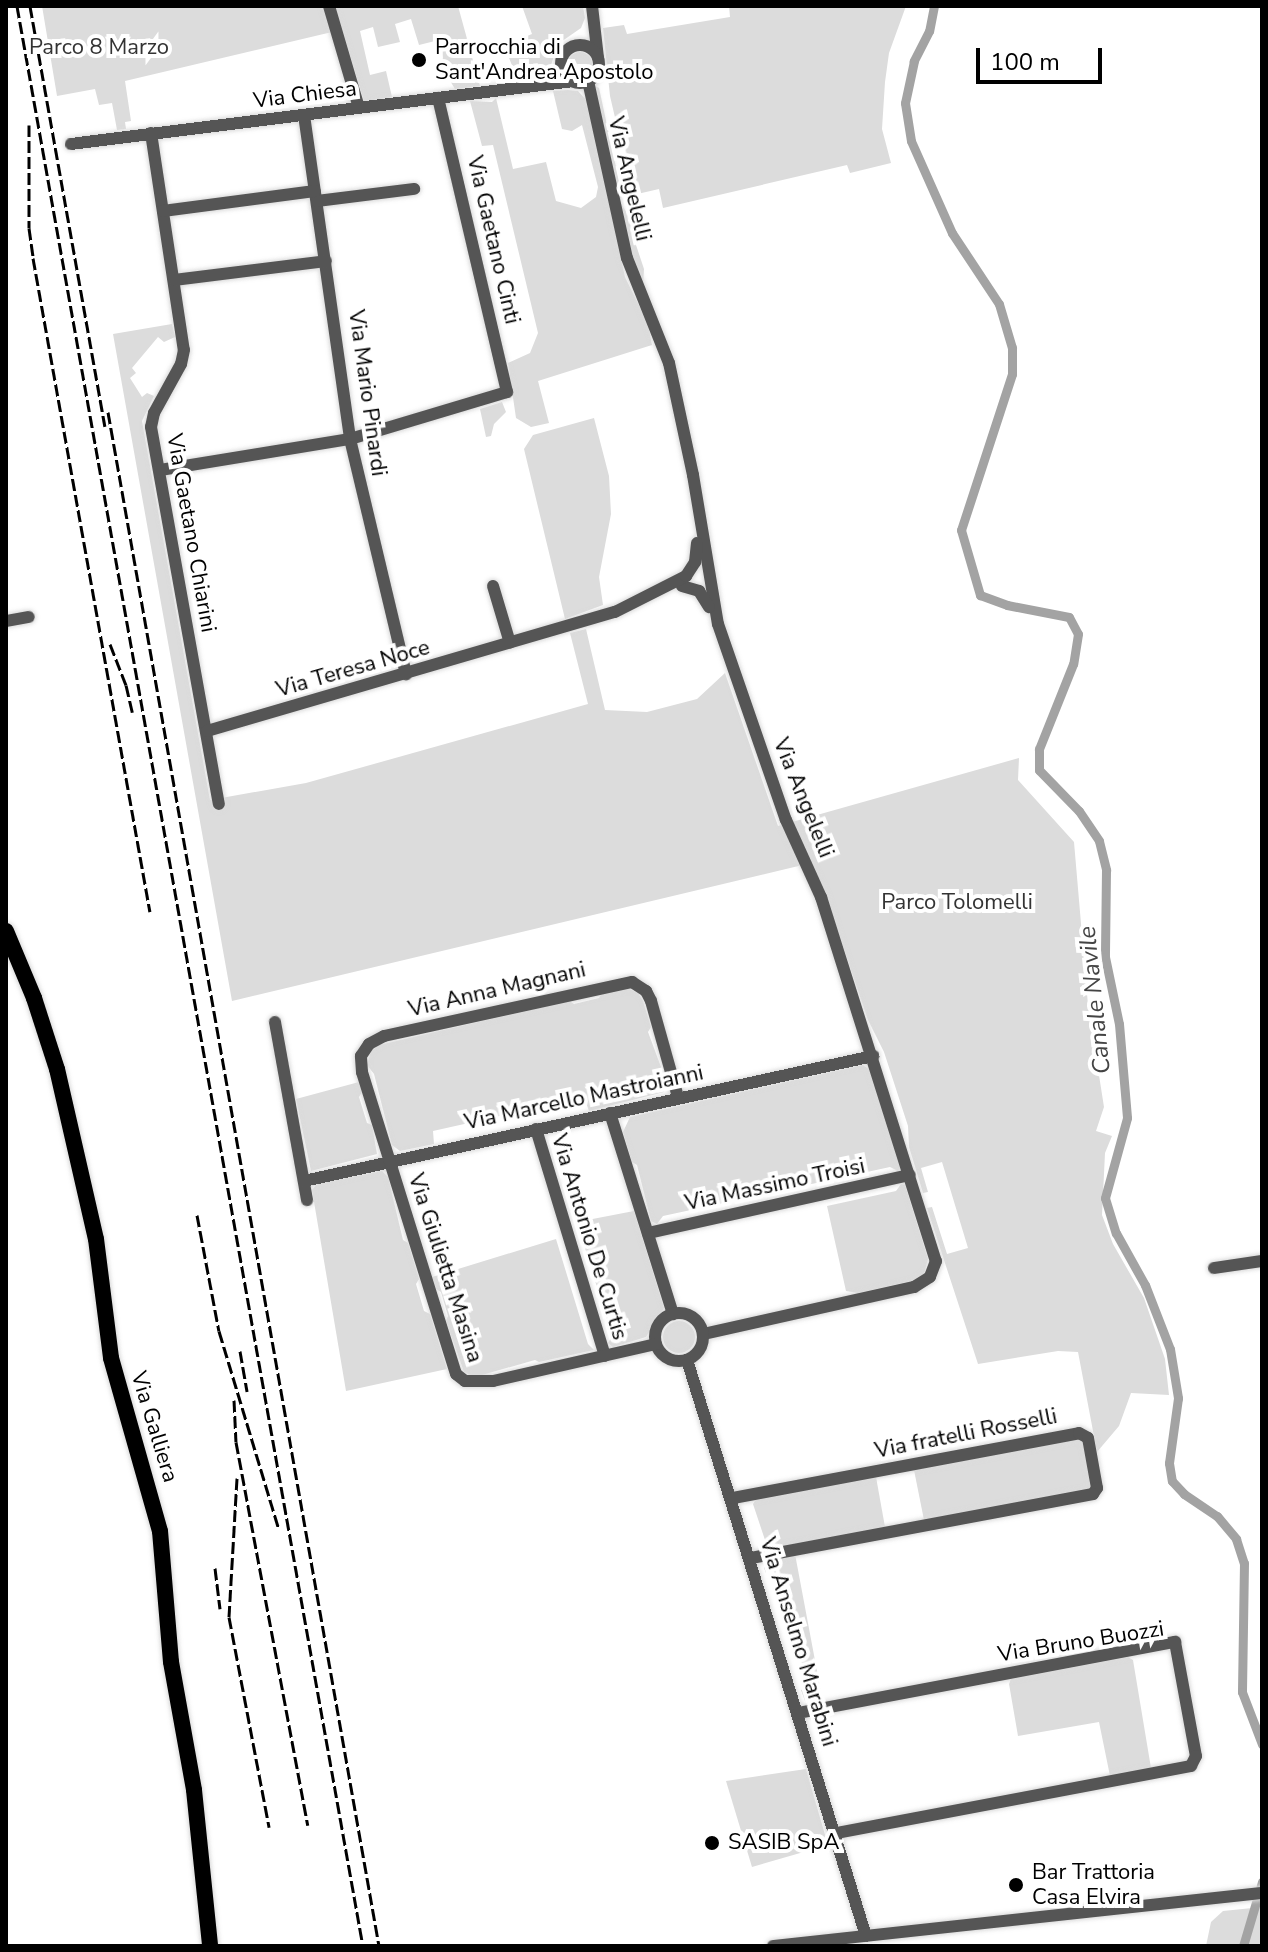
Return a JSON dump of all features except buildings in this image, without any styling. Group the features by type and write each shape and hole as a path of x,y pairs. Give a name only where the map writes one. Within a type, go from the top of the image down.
{"main road":[{"name":"Via Galliera","path":"6,931 34,998 57,1069 96,1239 112,1362 157,1514 171,1662 194,1790 210,1946"}],"street":[{"path":"329,6 359,108"},
{"path":"562,69 580,82 597,72 592,6"},
{"path":"544,85 562,69 564,53 579,45 594,24"},
{"path":"579,45 591,48 598,59"},
{"name":"Via Chiesa","path":"71,144 580,82"},
{"name":"Via Angelelli","path":"580,82 591,100 627,258 664,346 694,484 708,578 725,642 786,820 821,897 936,1261 925,1282 703,1334"},
{"name":"Via Gaetano Cinti","path":"350,439 507,392 438,98"},
{"name":"Via Mario Pinardi","path":"304,115 350,439 406,674"},
{"name":"Via Gaetano Chiarini","path":"151,133 184,350 151,420 219,804"},
{"path":"163,211 414,189"},
{"path":"174,280 326,261"},
{"path":"160,470 350,439"},
{"path":"694,484 693,519 698,550 680,583 699,591 708,601 718,634 725,642"},
{"name":"Via Teresa Noce","path":"207,731 615,612 680,583 708,578"},
{"path":"493,586 510,643"},
{"path":"6,621 29,617"},
{"name":"Via Anna Magnani","path":"390,1161 360,1063 369,1044 384,1036 611,984 632,982 646,991 678,1097"},
{"path":"275,1022 307,1200"},
{"name":"Via Marcello Mastroianni","path":"304,1181 873,1056"},
{"path":"610,1113 673,1314"},
{"name":"Via Antonio De Curtis","path":"536,1129 605,1356"},
{"name":"Via Giulietta Masina","path":"390,1161 456,1374 465,1381 493,1381 656,1344"},
{"name":"Via Massimo Troisi","path":"648,1233 910,1175"},
{"path":"1214,1268 1262,1261"},
{"path":"673,1314 690,1316 703,1334 701,1347 687,1360 672,1361 656,1344 658,1327 673,1314"},
{"name":"Via Anselmo Marabini","path":"687,1360 733,1498 866,1936"},
{"name":"Via fratelli Rosselli","path":"733,1498 1079,1433 1088,1438 1097,1488 1093,1494 751,1558"},
{"name":"Via Bruno Buozzi","path":"798,1713 1175,1642 1196,1756 1191,1766 835,1833"},
{"path":"773,1946 1262,1893"}],"green space":[{"name":"Parco 8 Marzo","path":"42,6 323,6 332,32 125,81 131,121 125,122 126,129 117,130 112,103 99,105 95,89 57,96"},
{"path":"335,6 458,6 480,86 455,89 446,74 439,40 419,45 411,19 395,24 400,42 378,47 373,27 360,31 370,75 386,71 392,97 364,101"},
{"path":"522,6 583,6 585,18 581,28 558,44 548,74 518,81 504,45 532,34"},
{"path":"729,6 906,6 889,53 885,82 882,129 891,163 850,173 847,165 663,208 659,189 633,195 610,96 603,28 624,25 627,34 730,17"},
{"path":"580,52 588,56 592,64 588,72 580,76 572,72 568,64 572,56"},
{"path":"593,85 599,88 622,195 620,202 632,221 633,236 644,269 643,284 631,251"},
{"path":"553,91 578,91 587,101 625,277 648,324 652,345 538,381 549,423 531,427 516,418 508,363 530,353 538,333 493,145 482,146 470,101 492,102 496,98 513,169 546,162 556,201 581,208 596,197 598,187 582,125 572,131 562,129"},
{"name":"Parco Tolomelli","path":"172,324 175,337 164,342 158,337 132,368 136,373 130,378 142,397 147,393 154,396 142,421 210,800 306,783 588,704 570,633 586,629 605,710 647,712 697,699 725,673 778,826 1019,758 1018,780 1074,842 1088,1005 1104,1107 1096,1131 1112,1136 1105,1153 1102,1215 1113,1244 1144,1298 1165,1359 1169,1395 1131,1393 1119,1426 1097,1452 1078,1352 1058,1351 978,1364 927,1208 932,1207 947,1254 968,1248 942,1162 921,1168 928,1192 923,1193 909,1147 908,1126 884,1052 868,1020 823,887 811,863 232,1001 113,334"},
{"path":"502,402 506,412 494,424 491,436 486,437 480,409"},
{"path":"594,418 609,476 611,514 599,577 603,605 565,619 524,449 533,435"},
{"path":"627,988 638,993 643,1001 651,1027 648,1032 667,1083 664,1092 589,1111 584,1097 433,1131 434,1144 400,1151 392,1145 374,1074 367,1065 371,1051 379,1045 569,1001 574,1004 599,998 602,993"},
{"path":"863,1065 870,1070 901,1167 898,1171 890,1167 663,1216 657,1224 651,1221 637,1165 632,1162 623,1132 630,1117"},
{"path":"359,1082 362,1092 359,1097 367,1123 372,1125 377,1154 311,1171 296,1099"},
{"path":"382,1171 388,1177 403,1240 408,1243 419,1279 416,1284 424,1311 430,1314 447,1369 346,1391 312,1190 317,1184"},
{"path":"901,1184 905,1185 928,1259 924,1274 915,1280 858,1293 846,1291 827,1206 896,1191"},
{"path":"634,1211 664,1308 646,1337 613,1347 608,1343 612,1336 577,1222"},
{"path":"556,1239 588,1344 594,1350 539,1362 535,1360 475,1377 464,1372 446,1321 448,1316 441,1292 436,1289 432,1277"},
{"path":"679,1321 690,1326 695,1337 690,1348 679,1353 668,1348 663,1337 668,1326"},
{"path":"1077,1439 1083,1442 1091,1489 924,1520 914,1470"},
{"path":"876,1477 885,1527 773,1548 767,1546 753,1504 757,1498"},
{"path":"795,1554 823,1703 813,1705 805,1701 801,1690 809,1687 774,1571 766,1573 764,1568 770,1560"},
{"path":"1128,1657 1133,1660 1151,1768 1110,1776 1099,1722 1018,1736 1009,1684 1011,1679"},
{"path":"806,1769 828,1845 752,1867 726,1781"},
{"path":"1262,1907 1262,1946 1206,1946 1211,1922 1223,1911"}],"waterway":[{"name":"Canale Navile","path":"934,6 929,31 914,61 905,103 911,141 952,233 999,304 1012,348 1012,374 961,530 980,595 1007,605 1069,617 1078,634 1073,664 1039,749 1039,770 1079,811 1099,841 1106,870 1105,957 1119,1024 1127,1118 1105,1198 1116,1233 1145,1285 1170,1349 1178,1398 1169,1463 1172,1481 1184,1494 1217,1516 1236,1539 1244,1563 1242,1692 1262,1744"},
{"name":"Canale Navile","path":"1243,1946 1262,1882"}],"railway":[{"path":"17,6 363,1946"},
{"path":"30,6 105,426"},
{"path":"29,125 29,228 33,258 150,912"},
{"path":"108,412 379,1946"},
{"path":"110,644 126,685 132,712"},
{"path":"197,1215 219,1331 278,1527"},
{"path":"240,1351 247,1391"},
{"path":"234,1400 236,1442 308,1825"},
{"path":"237,1478 229,1617 269,1827"},
{"path":"215,1568 220,1609"}],"place":[{"name":"Parrocchia di Sant'Andrea Apostolo","path":"419,60"},
{"name":"SASIB SpA","path":"712,1843"},
{"name":"Bar Trattoria Casa Elvira","path":"1016,1885"}]}
